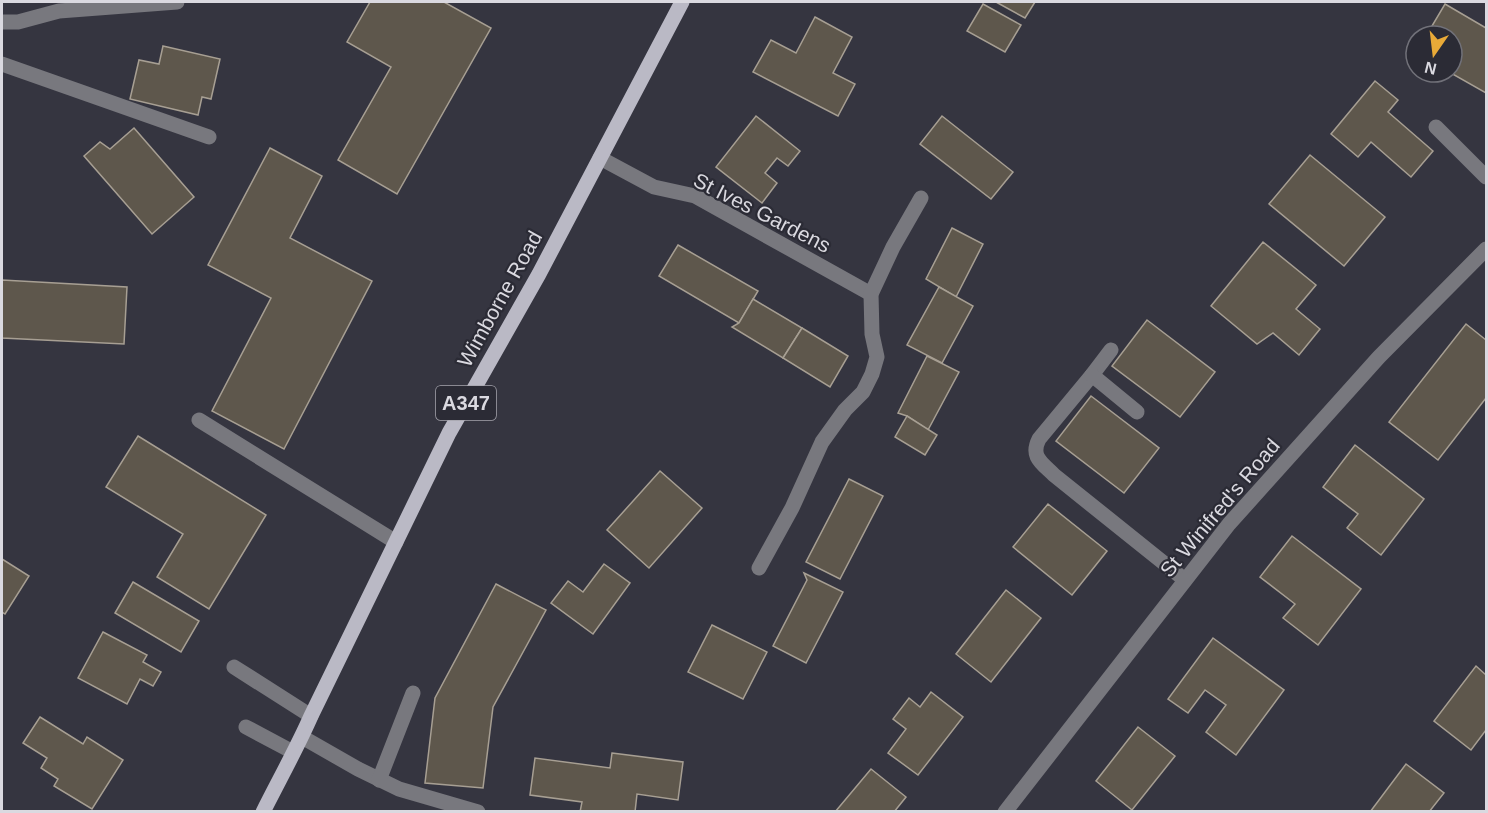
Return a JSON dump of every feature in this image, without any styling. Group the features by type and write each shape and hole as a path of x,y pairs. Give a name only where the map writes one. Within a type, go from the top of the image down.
{"main road":[{"name":"Wimborne Road","path":"263,812 292,752 302,737 449,433 539,274 682,2"}],"street":[{"path":"2,22 18,22 58,11 177,2"},
{"path":"2,64 209,137"},
{"path":"1436,128 1486,177"},
{"name":"St Ives Gardens","path":"600,158 654,187 694,196 871,294"},
{"path":"759,568 792,508 822,442 845,410 862,392 873,374 877,357 872,334 871,294 893,247 921,198"},
{"name":"St Winifred's Road","path":"1005,812 1229,524 1379,357 1486,249"},
{"path":"1111,350 1039,439 1035,447 1036,455 1054,475 1185,580"},
{"path":"1092,375 1137,412"},
{"path":"199,420 396,542"},
{"path":"234,667 311,716"},
{"path":"379,780 413,693"},
{"path":"246,727 292,752"},
{"path":"302,737 399,789 478,812"}],"building":[{"path":"370,2 444,2 491,28 397,194 338,160 391,67 347,42"},
{"path":"996,2 1035,2 1025,18"},
{"path":"983,4 1021,25 1005,52 967,31"},
{"path":"1445,4 1486,28 1486,93 1464,81 1464,24 1433,24"},
{"path":"815,17 852,37 833,73 855,84 838,116 753,72 771,40 796,53"},
{"path":"163,46 220,59 211,99 202,97 198,115 130,99 139,60 159,64"},
{"path":"1375,81 1398,100 1388,112 1433,151 1411,177 1371,142 1358,157 1331,134"},
{"path":"756,116 800,151 788,166 777,158 765,173 777,183 762,203 716,167"},
{"path":"942,116 1013,172 991,199 920,144"},
{"path":"134,128 194,197 152,234 84,156 100,142 110,149"},
{"path":"270,148 322,176 290,238 372,281 284,449 212,411 271,298 208,265"},
{"path":"1310,155 1385,217 1344,266 1269,204"},
{"path":"952,228 983,244 956,297 926,279"},
{"path":"1263,242 1316,285 1296,309 1320,329 1299,355 1273,333 1257,344 1211,306"},
{"path":"678,245 758,291 739,323 659,276"},
{"path":"2,280 127,287 124,344 2,338"},
{"path":"939,287 973,306 942,363 907,345"},
{"path":"753,299 802,328 783,358 732,327 739,323"},
{"path":"1147,320 1215,372 1180,417 1112,366"},
{"path":"1466,324 1486,340 1486,398 1438,460 1389,422"},
{"path":"802,328 848,356 830,387 783,358"},
{"path":"927,356 959,372 928,430 907,416 898,413"},
{"path":"1091,396 1159,448 1124,493 1056,441"},
{"path":"907,416 937,435 925,455 895,437"},
{"path":"138,436 266,515 209,609 157,577 183,534 106,487"},
{"path":"1355,445 1424,499 1381,555 1347,528 1358,514 1323,487"},
{"path":"660,471 702,508 649,568 607,530"},
{"path":"849,479 883,496 840,579 806,562"},
{"path":"1048,504 1107,551 1072,595 1013,547"},
{"path":"1292,536 1361,589 1318,645 1283,618 1295,604 1260,577"},
{"path":"2,559 29,576 5,614 2,612"},
{"path":"604,564 630,583 593,634 551,603 568,581 583,592"},
{"path":"804,573 843,592 806,663 773,646 807,580"},
{"path":"133,582 199,621 181,652 115,613"},
{"path":"496,584 546,610 493,707 483,788 425,783 435,698"},
{"path":"1006,590 1041,618 991,682 956,654"},
{"path":"712,625 767,652 743,699 688,672"},
{"path":"103,632 147,655 143,662 161,672 153,686 140,679 127,704 78,678"},
{"path":"1213,638 1284,690 1236,755 1206,732 1226,705 1205,690 1188,713 1168,699"},
{"path":"1476,666 1486,675 1486,730 1471,750 1434,721"},
{"path":"931,692 963,717 918,775 888,753 906,729 893,719 909,698 920,707"},
{"path":"40,717 83,744 87,737 123,760 92,809 54,786 58,779 41,768 47,758 23,743"},
{"path":"1138,727 1175,756 1132,810 1096,781"},
{"path":"612,753 683,762 678,800 637,794 635,812 580,812 582,802 530,795 535,758 610,768"},
{"path":"1406,764 1444,793 1429,812 1370,812"},
{"path":"871,769 906,797 894,812 835,812"}]}
